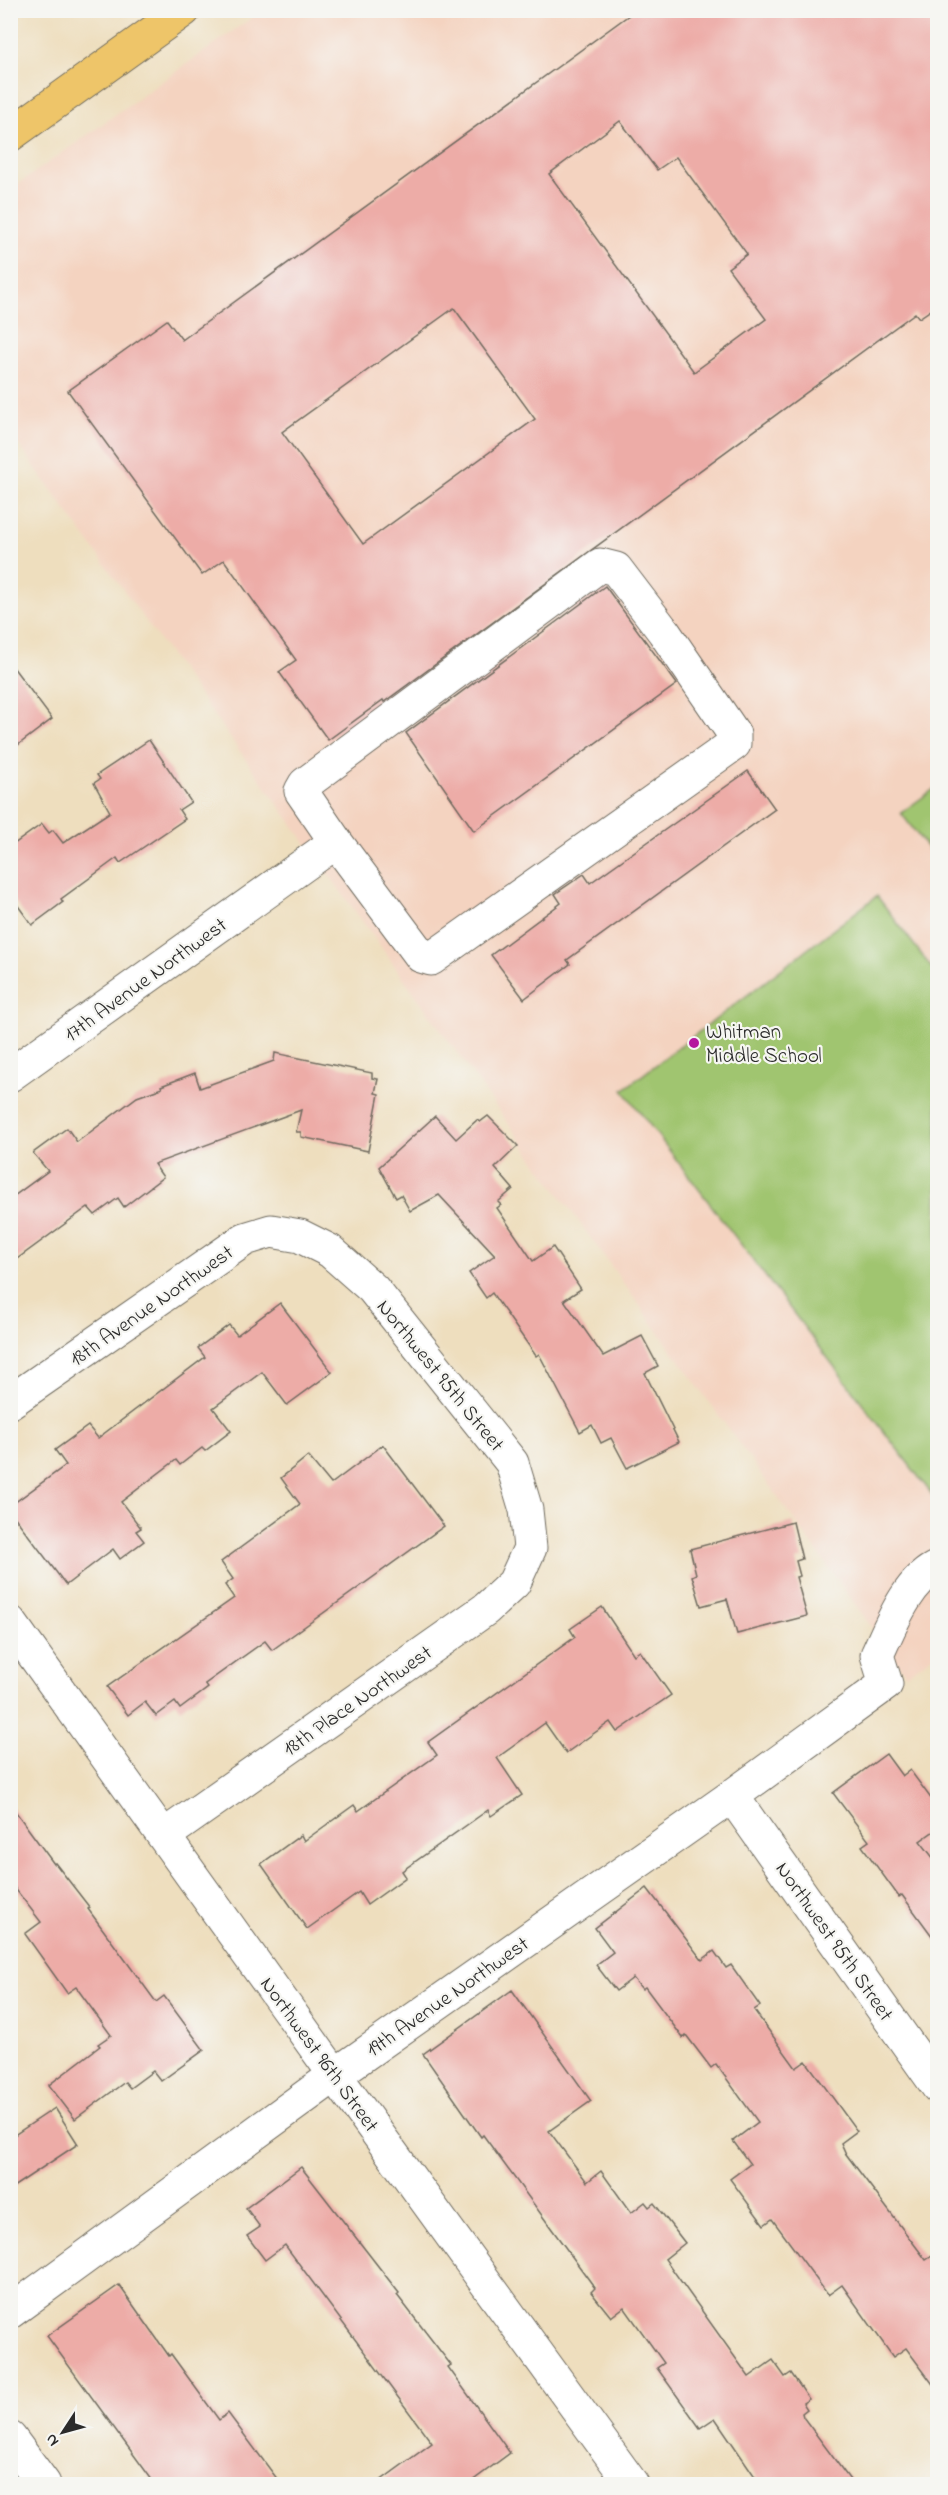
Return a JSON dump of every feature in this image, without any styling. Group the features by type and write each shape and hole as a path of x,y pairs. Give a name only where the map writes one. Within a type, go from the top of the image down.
{"main road":[{"path":"10,135 184,10"}],"street":[{"path":"600,565 616,569 664,632 734,734 734,744 431,958 421,956 336,842 301,791 305,783 600,565"},
{"name":"17th Avenue Northwest","path":"10,1075 336,842"},
{"name":"18th Avenue Northwest","path":"10,1402 245,1239 271,1231 300,1236"},
{"name":"Northwest 95th Street","path":"300,1236 330,1251 373,1289 512,1463 526,1510 530,1548"},
{"name":"18th Place Northwest","path":"165,1835 486,1609 514,1583 530,1548"},
{"name":"19th Avenue Northwest","path":"10,2312 335,2075 732,1796 886,1684 877,1655 902,1604 926,1572 938,1567"},
{"name":"Northwest 96th Street","path":"10,1622 632,2484"},
{"name":"Northwest 95th Street","path":"732,1796 938,2087"},
{"path":"10,2438 44,2484"}],"shaded area":[{"name":"Whitman Middle School","path":"261,11 937,11 938,1652 906,1675 11,434 10,190"}],"green space":[{"path":"937,787 937,861 901,813"},
{"path":"877,896 937,975 937,1501 623,1090"}],"building":[{"path":"636,10 938,10 938,305 919,318 915,313 384,702 383,700 328,740 279,672 296,660 224,560 202,575 68,391 167,320 182,340","holes":["620,121 657,170 676,157 747,254 728,268 766,319 694,372 549,174","454,308 535,419 363,544 282,432"]},
{"path":"605,586 677,684 474,831 406,733"},
{"path":"10,663 52,719 10,751"},
{"path":"149,740 191,802 179,810 185,819 120,863 117,858 61,899 63,902 32,925 10,895 10,847 42,824 49,833 53,830 63,843 110,812 94,783 100,779 97,775"},
{"path":"748,771 775,809 567,960 570,964 524,999 491,955 561,903 555,894 584,874 590,883"},
{"path":"275,1053 372,1073 372,1078 378,1079 375,1093 379,1094 368,1151 301,1137 301,1132 296,1132 301,1110 154,1164 163,1177 124,1207 118,1198 95,1215 88,1207 10,1264 10,1199 48,1171 33,1153 67,1128 77,1142 137,1097 162,1088 161,1086 195,1073 200,1088 274,1061"},
{"path":"435,1116 456,1139 477,1120 480,1122 488,1116 518,1146 495,1168 513,1189 498,1202 501,1205 497,1208 533,1261 553,1247 581,1289 564,1300 603,1356 642,1336 658,1366 645,1373 679,1442 627,1468 611,1438 601,1443 592,1425 580,1432 539,1354 536,1356 492,1293 486,1298 469,1273 495,1255 439,1195 410,1211 401,1195 396,1198 379,1167"},
{"path":"280,1303 332,1372 287,1405 262,1372 213,1408 231,1431 205,1451 202,1448 180,1465 176,1460 121,1502 141,1528 136,1531 144,1541 120,1559 113,1549 66,1585 10,1511 10,1506 66,1465 55,1450 88,1426 98,1438 205,1357 198,1348 229,1325 237,1335"},
{"path":"383,1445 444,1526 272,1650 265,1641 205,1684 208,1688 180,1709 175,1702 156,1716 145,1702 128,1715 107,1687 234,1598 225,1585 233,1579 221,1562 300,1504 281,1478 308,1456 331,1484"},
{"path":"793,1522 802,1559 796,1561 800,1576 796,1577 807,1616 737,1634 727,1599 701,1606 692,1576 696,1574 690,1549"},
{"path":"602,1607 634,1655 640,1651 671,1695 617,1732 610,1722 566,1753 545,1723 497,1758 522,1795 491,1816 488,1810 402,1871 406,1877 367,1905 359,1892 307,1929 261,1864 301,1835 304,1841 354,1805 358,1811 437,1755 428,1742 575,1637 570,1629"},
{"path":"886,1754 902,1776 910,1770 938,1808 938,1828 920,1841 938,1864 938,1944 902,1895 899,1897 862,1846 869,1841 833,1793"},
{"path":"10,1804 90,1908 88,1909 156,2002 164,1996 204,2050 161,2081 153,2071 130,2088 125,2082 75,2119 49,2085 111,2035 76,1987 67,1993 25,1934 41,1922 10,1882"},
{"path":"647,1888 702,1960 714,1951 726,1968 731,1965 760,2006 754,2010 796,2068 806,2061 857,2131 841,2143 846,2154 926,2260 938,2252 938,2391 906,2348 893,2357 842,2285 828,2295 772,2219 764,2225 730,2179 750,2164 733,2141 758,2122 716,2064 711,2068 686,2035 683,2038 645,1987 642,1989 633,1978 616,1991 596,1965 613,1952 595,1928"},
{"path":"512,1990 591,2101 549,2131 587,2182 601,2171 631,2213 645,2202 649,2207 654,2203 685,2243 665,2259 749,2377 773,2360 785,2377 791,2373 809,2399 803,2403 807,2409 802,2413 803,2417 853,2484 760,2484 715,2418 700,2428 657,2368 664,2363 624,2307 611,2317 591,2292 595,2288 483,2135 481,2137 423,2054"},
{"path":"55,2108 78,2144 10,2189 10,2138"},
{"path":"301,2167 399,2293 397,2295 451,2365 448,2367 510,2453 468,2484 376,2484 432,2443 285,2245 265,2260 247,2236 260,2227 246,2208"},
{"path":"119,2285 169,2356 171,2354 219,2420 228,2413 281,2484 155,2484 47,2336"}],"place":[{"name":"Whitman Middle School","path":"694,1043"}]}
